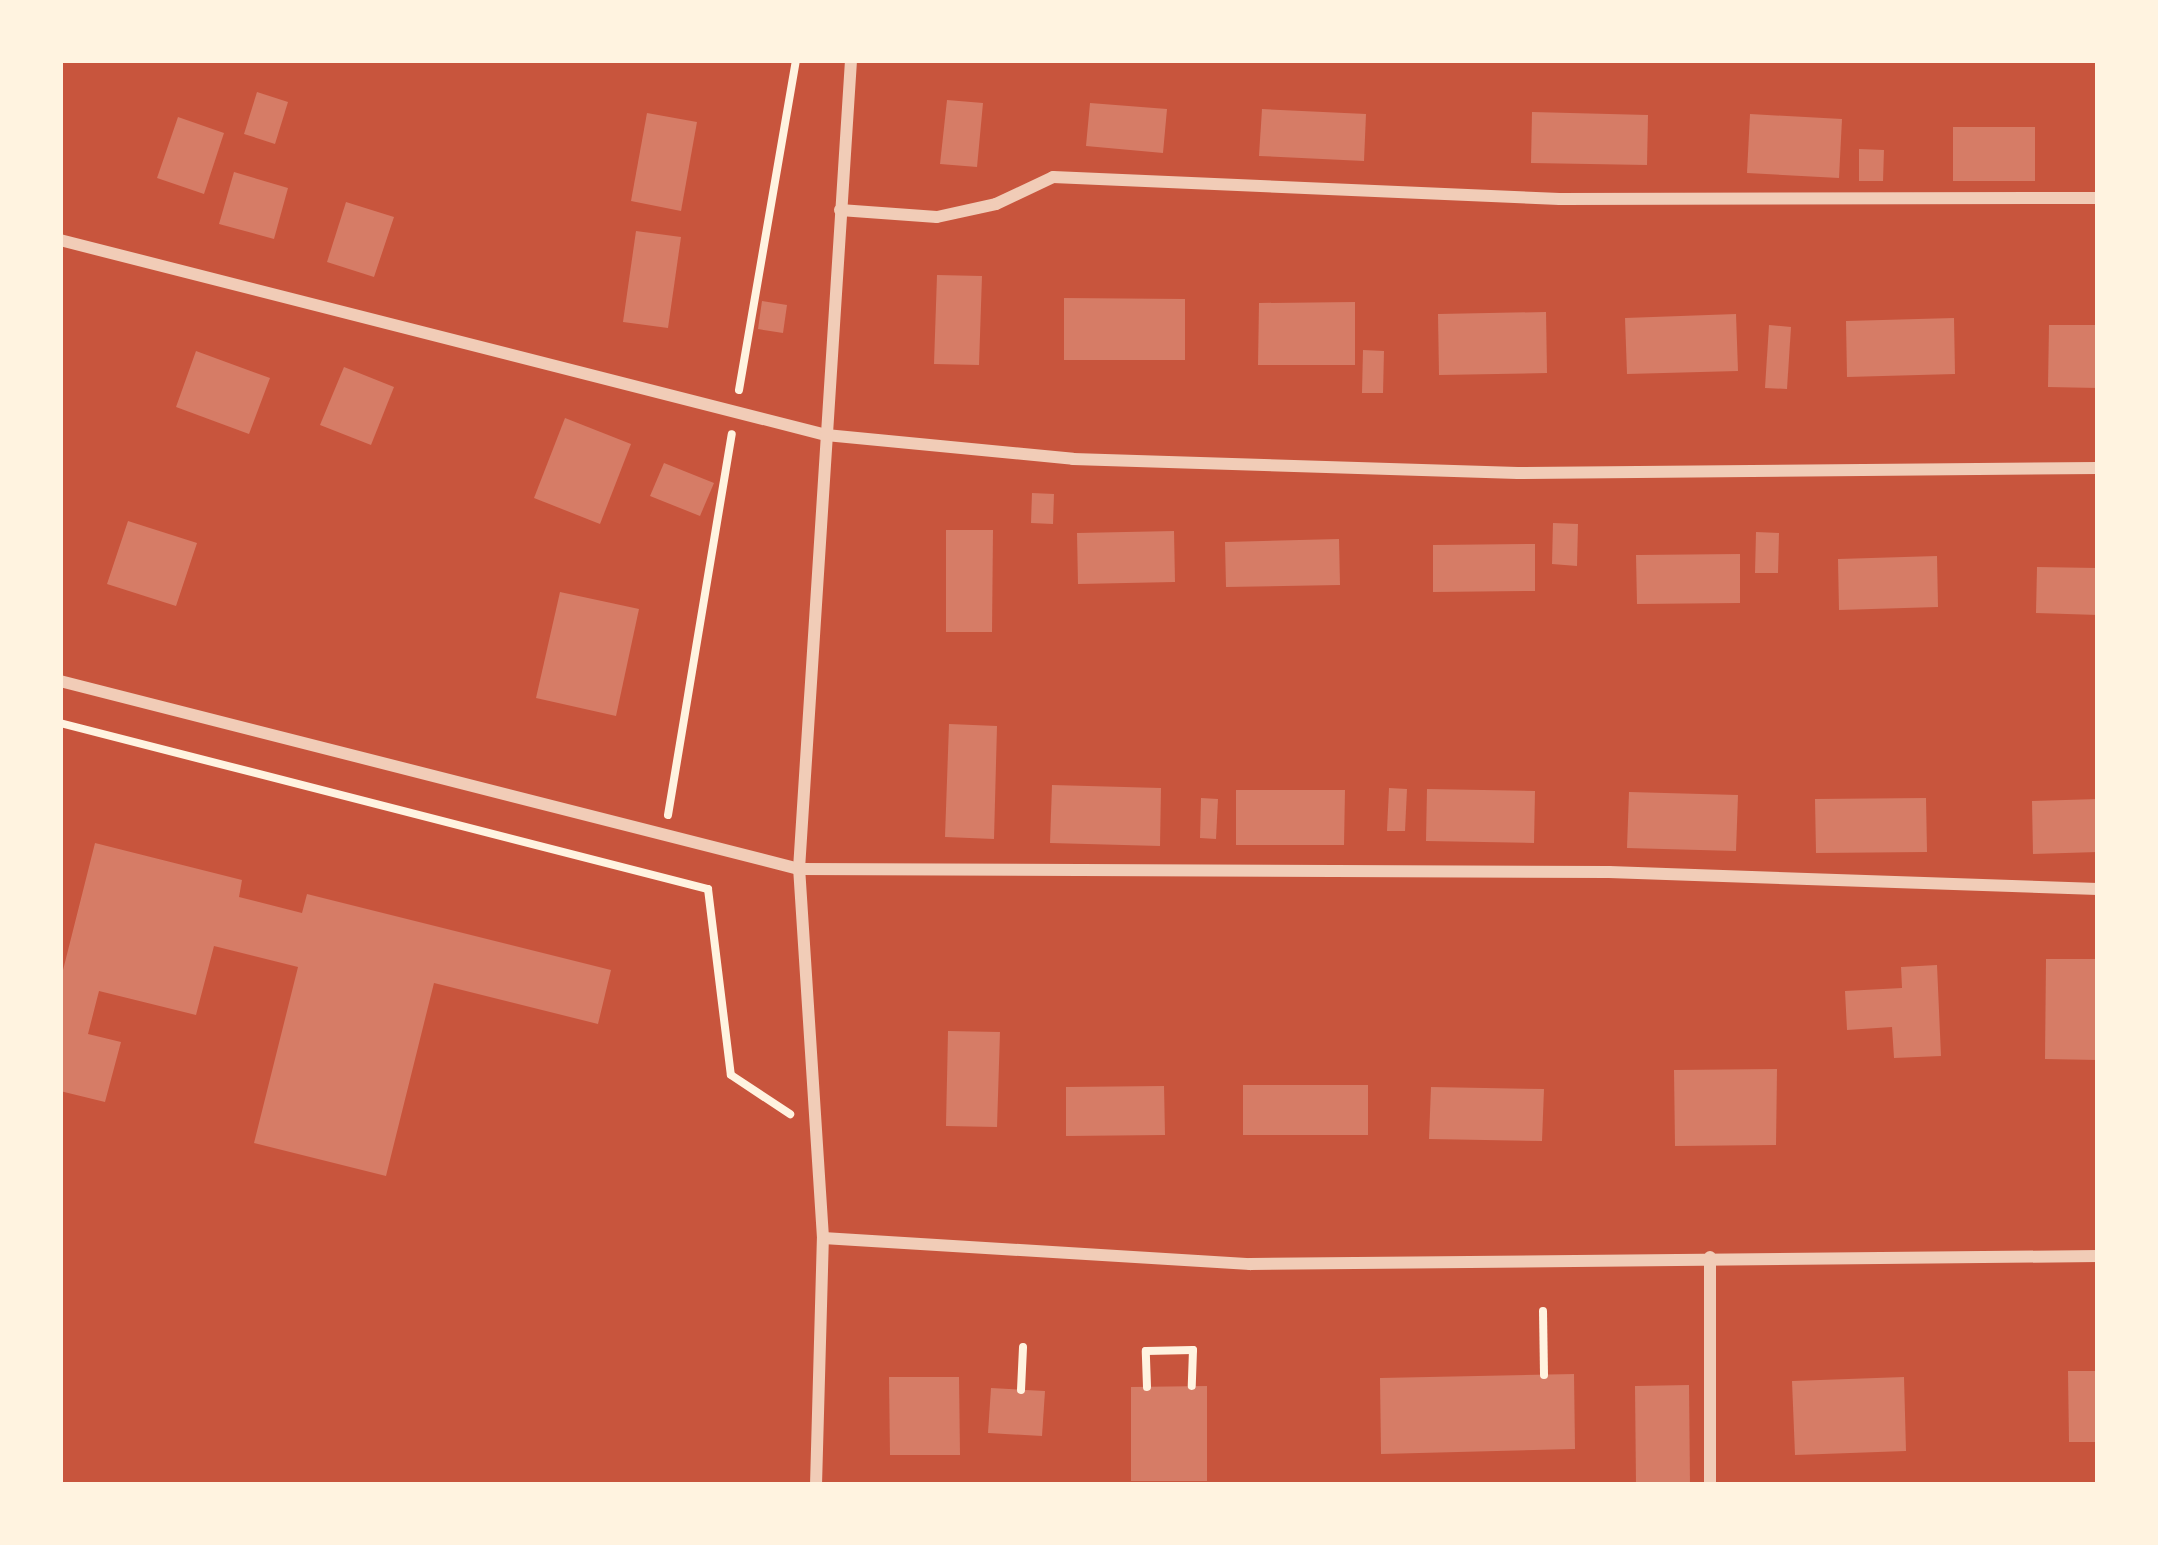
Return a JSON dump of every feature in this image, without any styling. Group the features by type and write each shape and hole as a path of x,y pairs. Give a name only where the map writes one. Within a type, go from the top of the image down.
{"street":[{"path":"816,1485 824,1238 812,1128 800,869 851,60"},
{"path":"839,210 937,217 996,204 1052,178 1560,199 2098,198"},
{"path":"60,240 826,435 1073,459 1495,472 2098,468"},
{"path":"60,681 663,838 800,869 1610,872 2098,889"},
{"path":"824,1238 1250,1264 2098,1256"},
{"path":"1710,1257 1711,1485"}],"path":[{"path":"656,875 796,60"},
{"path":"60,723 708,889 731,1075 812,1128"},
{"path":"1543,1311 1544,1375"},
{"path":"1021,1390 1022,1347"},
{"path":"1147,1387 1146,1352 1193,1351 1192,1386"}],"building":[{"path":"257,92 288,102 275,144 244,134"},
{"path":"947,100 983,103 977,167 940,164"},
{"path":"1090,103 1167,109 1163,153 1086,146"},
{"path":"1262,109 1366,114 1364,161 1259,156"},
{"path":"1532,112 1648,115 1647,165 1531,163"},
{"path":"647,113 697,122 681,211 631,201"},
{"path":"1750,114 1842,119 1839,178 1747,173"},
{"path":"178,117 224,133 204,194 157,178"},
{"path":"1953,127 2035,127 2035,181 1953,181"},
{"path":"1859,149 1884,150 1883,181 1859,181"},
{"path":"234,172 288,188 274,239 219,224"},
{"path":"346,202 394,217 374,277 327,262"},
{"path":"636,231 681,237 668,328 623,322"},
{"path":"937,275 982,276 979,365 934,364"},
{"path":"1064,298 1185,299 1185,360 1064,360"},
{"path":"762,301 787,305 783,333 758,329"},
{"path":"1355,302 1355,365 1258,365 1259,303"},
{"path":"1546,312 1547,373 1439,375 1438,314"},
{"path":"1736,314 1738,371 1627,374 1625,318"},
{"path":"1954,318 1955,374 1847,377 1846,321"},
{"path":"1769,325 1791,327 1787,389 1765,388"},
{"path":"2049,325 2098,325 2098,388 2048,387"},
{"path":"1363,350 1384,351 1383,393 1362,393"},
{"path":"196,351 270,378 249,434 176,407"},
{"path":"344,367 394,387 371,445 320,425"},
{"path":"565,418 631,444 600,524 534,498"},
{"path":"664,463 714,483 700,516 650,496"},
{"path":"1032,493 1054,494 1053,524 1031,523"},
{"path":"128,521 197,543 176,606 107,584"},
{"path":"1553,523 1578,524 1577,566 1552,564"},
{"path":"946,530 993,530 992,632 946,632"},
{"path":"1174,531 1175,582 1078,584 1077,533"},
{"path":"1756,532 1779,533 1778,573 1755,573"},
{"path":"1339,539 1340,585 1226,587 1225,542"},
{"path":"1535,544 1535,591 1433,592 1433,545"},
{"path":"1740,554 1740,603 1637,604 1636,555"},
{"path":"1937,556 1938,607 1839,610 1838,559"},
{"path":"2037,567 2098,568 2098,615 2036,613"},
{"path":"560,592 639,609 616,716 536,698"},
{"path":"949,724 997,726 994,839 945,837"},
{"path":"1052,785 1161,788 1160,846 1050,843"},
{"path":"1389,788 1407,789 1405,831 1387,831"},
{"path":"1427,789 1535,791 1534,843 1426,841"},
{"path":"1236,790 1345,790 1344,845 1236,845"},
{"path":"1629,792 1738,795 1736,851 1627,848"},
{"path":"1201,798 1218,799 1216,839 1200,838"},
{"path":"1926,798 1927,852 1816,853 1815,799"},
{"path":"2098,799 2098,852 2033,854 2032,801"},
{"path":"95,843 242,880 239,897 302,913 307,894 611,970 598,1024 434,983 386,1176 254,1143 298,967 214,946 196,1015 99,991 88,1034 121,1042 105,1102 60,1091 60,982"},
{"path":"2046,959 2098,959 2098,1060 2045,1059"},
{"path":"1937,965 1941,1056 1894,1058 1892,1027 1847,1030 1845,991 1902,988 1901,967"},
{"path":"948,1031 1000,1032 997,1127 946,1126"},
{"path":"1777,1069 1776,1145 1675,1146 1674,1070"},
{"path":"1243,1085 1368,1085 1368,1135 1243,1135"},
{"path":"1164,1086 1165,1135 1066,1136 1066,1087"},
{"path":"1431,1087 1544,1089 1542,1141 1429,1139"},
{"path":"2068,1371 2098,1371 2098,1442 2069,1442"},
{"path":"1574,1374 1575,1449 1381,1454 1380,1378"},
{"path":"889,1377 959,1377 960,1455 890,1455"},
{"path":"1904,1377 1906,1451 1795,1455 1792,1381"},
{"path":"1689,1385 1690,1485 1636,1485 1635,1386"},
{"path":"1207,1386 1207,1481 1131,1481 1131,1387"},
{"path":"991,1388 1045,1391 1042,1436 988,1433"}]}
